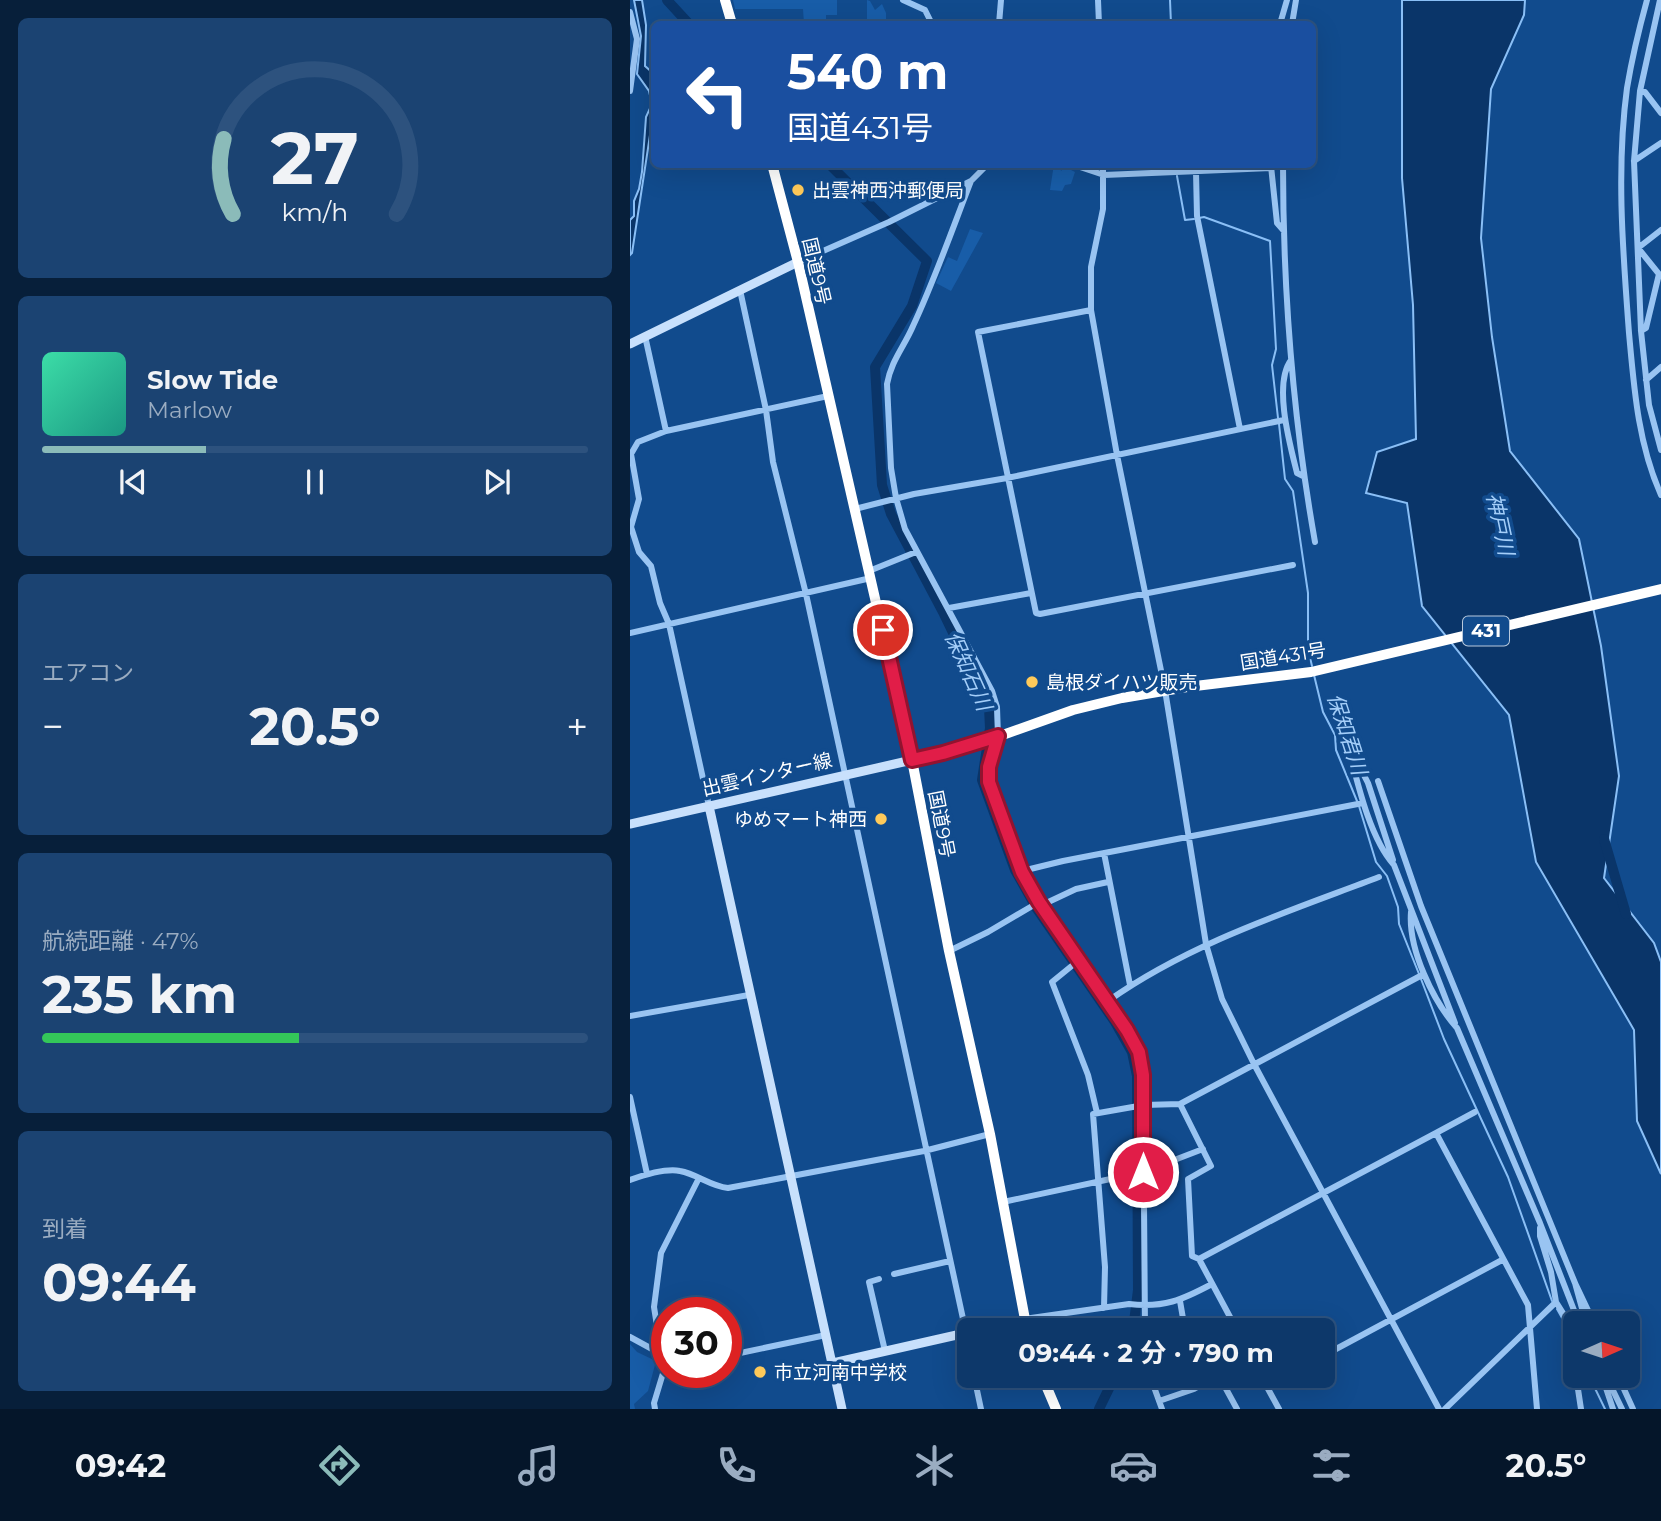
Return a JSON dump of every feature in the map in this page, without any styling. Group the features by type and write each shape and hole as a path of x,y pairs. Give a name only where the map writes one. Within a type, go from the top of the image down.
{"highway":[{"path":"725,0 731,21"},
{"name":"国道9号","path":"773,168 798,262 912,760 949,951 990,1134 1024,1318"},
{"name":"国道431号","path":"912,760 991,739 1073,710 1166,690 1311,672 1661,589"},
{"path":"1047,1388 1056,1409"}],"street":[{"path":"903,0 925,10 930,21"},
{"path":"999,21 1001,0"},
{"path":"1098,0 1098,21"},
{"path":"1281,21 1287,0"},
{"path":"1292,21 1296,0"},
{"path":"1647,0 1627,89 1622,140 1622,189 1625,283 1639,421 1646,457 1661,495"},
{"path":"1660,4 1651,33 1640,91 1634,161 1644,365 1649,405 1661,450"},
{"path":"630,12 637,39 630,91"},
{"path":"1651,33 1661,36"},
{"path":"1640,91 1645,92 1661,113"},
{"path":"1634,161 1661,143"},
{"path":"630,344 798,262 889,222 971,181 984,168"},
{"path":"1083,168 1104,175 1246,168"},
{"path":"1103,168 1103,209 1091,267 1091,310 1117,455 1166,690 1187,838 1206,944 1222,999 1254,1064 1439,1409"},
{"path":"1271,168 1277,223 1284,231"},
{"path":"1283,168 1291,360 1303,476 1315,542"},
{"path":"1196,172 1197,216 1240,429"},
{"path":"971,181 912,330 889,370 887,384 891,468 905,529 992,691 997,707 991,739 989,782 1022,872 1139,1052 1143,1075 1146,1318"},
{"path":"1638,248 1661,230"},
{"path":"1638,248 1659,274 1646,328 1641,331"},
{"path":"740,290 766,410 773,461 806,594 924,1151 964,1318"},
{"path":"1091,310 978,332 1036,613 1293,565"},
{"path":"645,336 666,431"},
{"path":"1291,360 1286,367 1284,419 1297,474 1303,476"},
{"path":"1644,365 1660,369"},
{"path":"1646,380 1660,369"},
{"path":"828,396 666,431 638,442 632,454 639,499 631,527 639,552 652,566 660,603 669,624 842,1409"},
{"path":"855,509 896,498 1007,478 1284,419"},
{"path":"630,633 806,594 870,575 916,552"},
{"path":"949,608 1031,593"},
{"path":"1394,865 1386,856 1363,803 1346,738 1368,783 1411,912 1457,1028 1574,1311"},
{"name":"出雲インター線","path":"630,824 912,760"},
{"path":"1378,781 1421,906 1588,1311"},
{"path":"1022,872 1104,853 1363,803"},
{"path":"1104,853 1130,985"},
{"path":"1108,1001 1130,985 1206,944 1379,877"},
{"path":"949,951 1041,904 1076,889 1108,882"},
{"path":"1411,912 1410,923 1424,974 1446,1016 1457,1028"},
{"path":"1079,960 1052,982 1088,1075 1097,1113"},
{"path":"1104,1308 1105,1267 1093,1114 1143,1105 1180,1104 1424,974"},
{"path":"630,1016 749,995"},
{"path":"630,1097 647,1174"},
{"path":"1180,1104 1211,1166 1188,1179 1192,1256 1199,1259 1230,1318"},
{"path":"1199,1259 1475,1112"},
{"path":"1436,1133 1528,1305 1538,1409"},
{"path":"630,1180 647,1174 678,1170 728,1188 924,1151 990,1134"},
{"path":"1003,1202 1143,1172 1203,1149"},
{"path":"655,1297 661,1253 699,1178"},
{"path":"1540,1223 1540,1236 1551,1272 1556,1302 1563,1313"},
{"path":"1335,1349 1502,1260"},
{"path":"894,1274 950,1261"},
{"path":"879,1279 869,1282 884,1351"},
{"path":"1575,1283 1583,1311"},
{"path":"1058,1318 1129,1304 1146,1306 1180,1301 1212,1284"},
{"path":"1180,1301 1183,1318"},
{"path":"1445,1409 1556,1302"},
{"path":"833,1363 957,1334"},
{"path":"742,1353 826,1335"},
{"path":"630,1337 651,1348"},
{"path":"655,1409 654,1403 659,1388"},
{"path":"977,1388 981,1409"},
{"path":"1154,1388 1162,1409"},
{"path":"1159,1401 1192,1388"},
{"path":"1225,1388 1237,1409"},
{"path":"1268,1388 1279,1409"},
{"path":"1578,1388 1581,1409"},
{"path":"1607,1388 1613,1409"},
{"path":"1611,1388 1622,1409"},
{"path":"1623,1388 1633,1409"}],"shaded area":[{"path":"733,0 837,0 837,15 826,15 826,21 804,21 803,9 735,9"},
{"path":"867,0 875,10 882,4 886,21 867,21"},
{"path":"1053,168 1060,168 1061,171 1067,168 1075,172 1071,184 1065,185 1062,191 1050,190"},
{"path":"970,229 983,233 951,291 936,283 948,257 957,261"},
{"path":"630,1344 637,1352 651,1359 651,1380 648,1391 634,1404 635,1409 630,1409"}],"water":[{"path":"634,0 642,0 646,25 645,66 651,71 651,100 649,91 637,74 641,36"},
{"path":"1402,0 1525,0 1524,15 1491,89 1481,238 1492,337 1510,451 1579,539 1601,646 1619,776 1604,878 1654,943 1661,962 1661,1174 1637,1121 1634,1030 1536,862 1509,715 1422,606 1407,503 1366,493 1377,452 1416,439 1413,305 1402,178"},
{"path":"651,106 651,129 630,255 630,220 634,216 634,201 642,172 646,117"}],"waterway":[{"name":"保知石川","path":"667,0 686,21"},
{"name":"保知君川","path":"1170,0 1171,21"},
{"name":"保知石川","path":"833,168 927,261 912,306 875,367 882,485 891,514 989,707 990,728 982,780 1015,870 1037,909 1115,1022 1132,1052 1137,1076 1138,1290 1134,1318"},
{"name":"保知君川","path":"1177,176 1185,220 1194,219"},
{"name":"保知君川","path":"1199,218 1204,217 1270,241 1276,349 1272,365 1278,418"},
{"name":"保知君川","path":"1279,424 1285,479 1293,491 1308,593 1308,649 1312,666"},
{"name":"保知君川","path":"1314,675 1323,712 1335,735 1336,750 1357,801"},
{"name":"保知君川","path":"1359,806 1376,862 1387,876 1398,907 1399,924 1419,974"},
{"name":"神戸川","path":"1604,839 1626,914"},
{"name":"保知君川","path":"1421,979 1444,1039 1508,1177 1552,1301"},
{"name":"保知君川","path":"1557,1309 1563,1320"},
{"name":"保知石川","path":"1099,1409 1109,1388"},
{"name":"保知君川","path":"1595,1388 1605,1409"}],"place":[{"name":"出雲神西沖郵便局","path":"798,190"},
{"name":"島根ダイハツ販売","path":"1032,682"},
{"name":"ゆめマート神西","path":"881,819"},
{"name":"市立河南中学校","path":"760,1372"}],"route":[{"path":"883,630 912,760 998,736 989,767 989,782 1022,872 1139,1052 1143,1075 1143,1172"}]}
